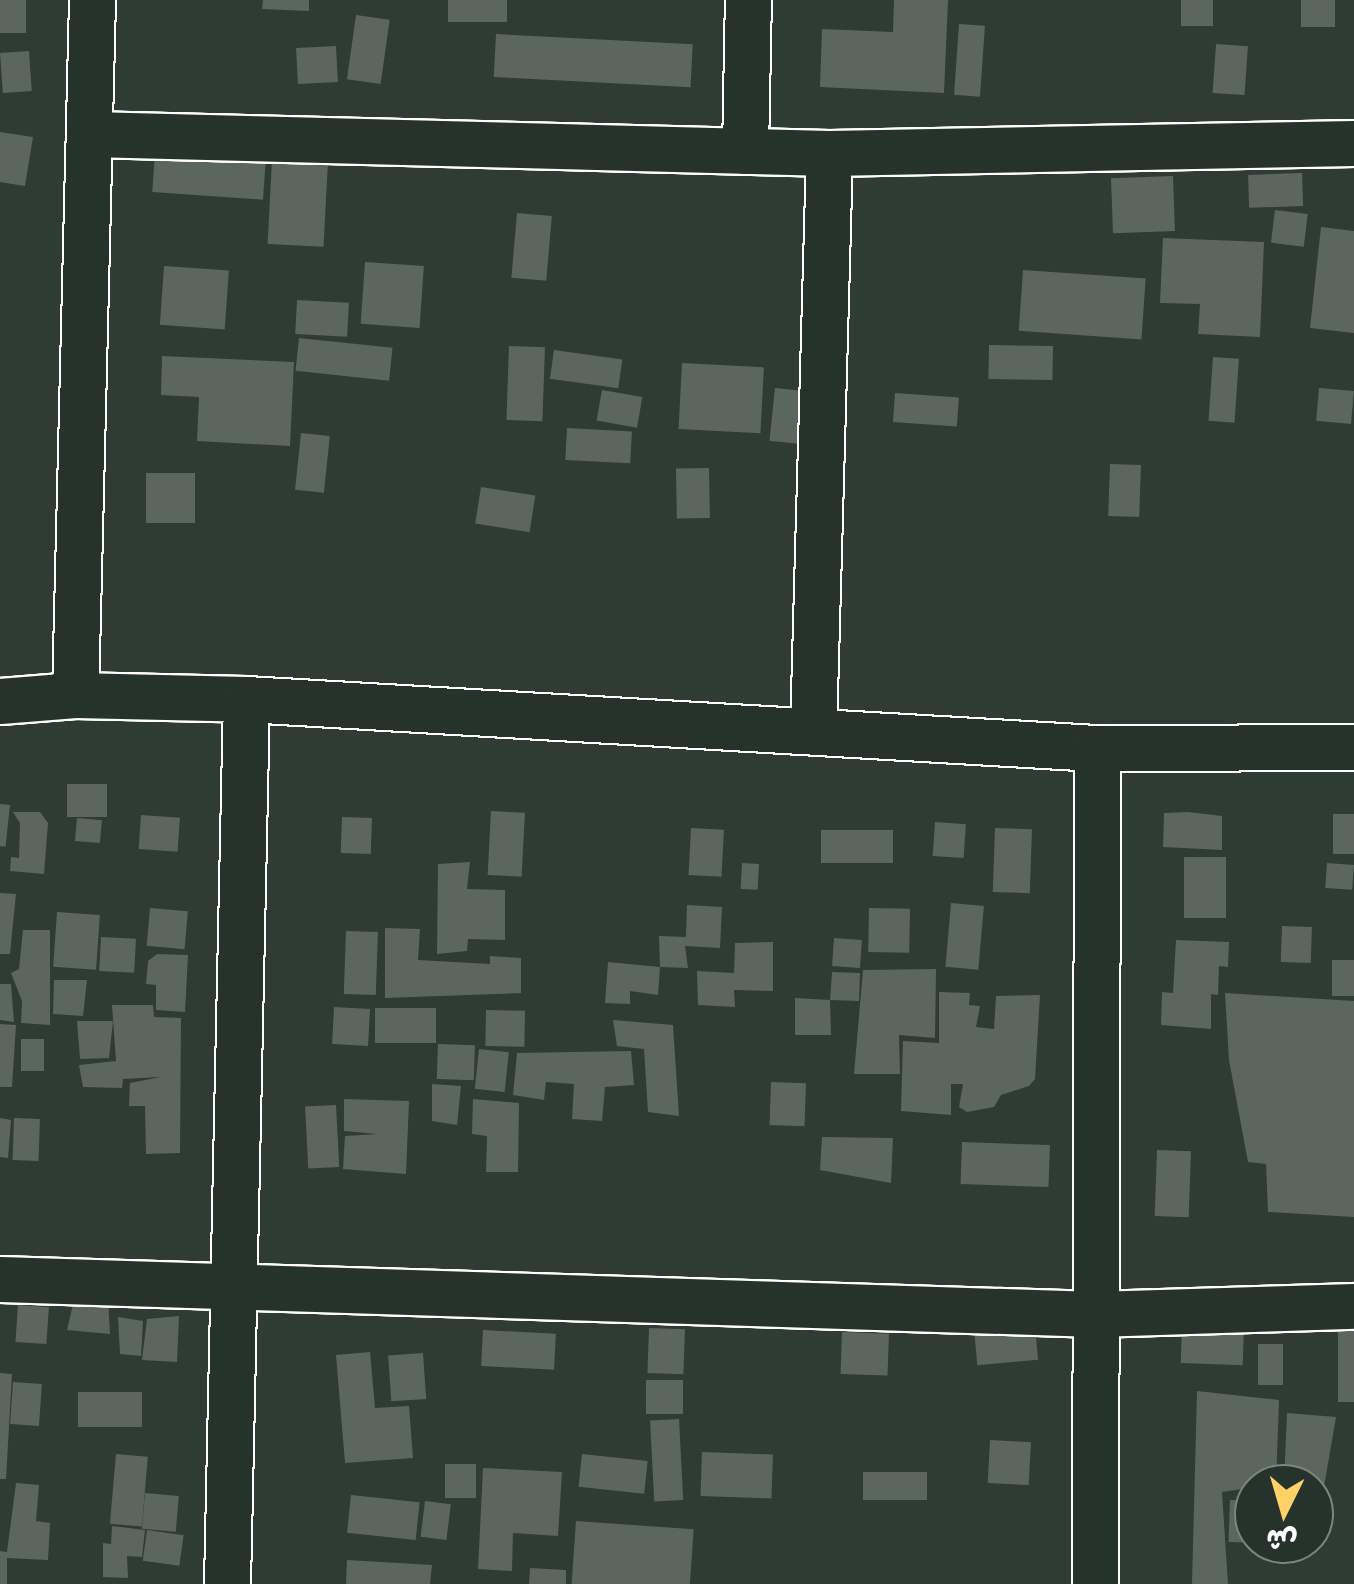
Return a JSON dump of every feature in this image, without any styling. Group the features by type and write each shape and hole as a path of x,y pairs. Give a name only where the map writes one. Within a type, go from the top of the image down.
{"street":[{"path":"74,695 92,0"},
{"path":"745,151 748,0"},
{"path":"90,134 829,153 1354,143"},
{"path":"813,730 829,153"},
{"path":"0,701 74,695 246,699 1097,748 1354,747"},
{"path":"227,1584 229,1281 246,699"},
{"path":"1094,1584 1097,748"},
{"path":"0,1278 229,1281 1095,1314 1354,1306"}],"building":[{"path":"0,0 26,0 26,33 0,33"},
{"path":"263,0 309,0 309,11 262,9"},
{"path":"448,0 507,0 507,22 448,22"},
{"path":"894,0 948,0 944,93 820,87 822,29 893,32"},
{"path":"1181,0 1213,0 1213,26 1181,26"},
{"path":"1301,0 1335,0 1335,27 1301,27"},
{"path":"356,15 390,20 381,84 347,79"},
{"path":"959,24 985,26 980,97 954,95"},
{"path":"496,34 693,44 690,87 494,77"},
{"path":"1216,44 1248,46 1245,95 1213,93"},
{"path":"336,46 338,82 298,84 296,48"},
{"path":"29,51 32,91 3,93 0,53"},
{"path":"0,132 33,137 25,186 0,182"},
{"path":"155,153 266,161 263,200 152,192"},
{"path":"272,160 328,163 324,247 268,244"},
{"path":"1302,173 1303,206 1249,208 1248,175"},
{"path":"1173,176 1175,231 1113,233 1111,178"},
{"path":"1275,210 1308,214 1304,247 1271,243"},
{"path":"517,213 552,216 546,281 511,278"},
{"path":"1321,227 1354,231 1354,333 1310,328"},
{"path":"1163,238 1264,242 1260,337 1198,334 1200,304 1160,303"},
{"path":"365,262 424,266 420,328 361,324"},
{"path":"164,266 229,271 225,329 160,325"},
{"path":"1023,270 1146,279 1141,339 1019,331"},
{"path":"297,300 349,303 347,337 295,334"},
{"path":"299,338 392,348 389,381 296,371"},
{"path":"989,345 1053,346 1052,380 988,379"},
{"path":"509,346 545,347 542,421 506,420"},
{"path":"554,350 622,360 618,388 550,379"},
{"path":"162,356 294,362 290,446 197,441 199,397 161,395"},
{"path":"1213,357 1239,359 1234,423 1209,421"},
{"path":"682,363 764,367 760,433 679,429"},
{"path":"775,388 811,392 805,444 769,441"},
{"path":"1319,388 1354,391 1351,424 1316,421"},
{"path":"602,390 642,397 637,428 597,421"},
{"path":"895,393 959,397 957,426 893,422"},
{"path":"567,428 632,431 630,463 565,460"},
{"path":"301,433 330,436 324,493 295,490"},
{"path":"1110,464 1141,465 1139,517 1108,516"},
{"path":"709,468 710,518 677,519 676,469"},
{"path":"146,473 195,473 195,523 146,523"},
{"path":"481,487 535,496 530,532 475,524"},
{"path":"67,784 107,784 107,817 67,817"},
{"path":"0,804 10,805 6,847 0,846"},
{"path":"491,811 525,813 522,877 488,875"},
{"path":"13,812 40,812 48,823 44,874 10,871 11,857 19,858 20,823"},
{"path":"1164,813 1222,816 1222,850 1163,847"},
{"path":"1333,814 1354,814 1354,854 1333,854"},
{"path":"141,815 180,818 178,852 139,849"},
{"path":"342,817 372,818 371,854 341,853"},
{"path":"77,818 102,820 100,843 75,841"},
{"path":"935,822 966,824 964,858 933,856"},
{"path":"691,828 724,830 721,877 689,875"},
{"path":"995,828 1032,829 1030,893 993,892"},
{"path":"821,830 893,830 893,863 821,863"},
{"path":"1184,857 1226,857 1226,918 1184,918"},
{"path":"470,862 467,889 505,890 505,940 468,939 467,951 437,954 438,864"},
{"path":"742,863 759,864 758,890 741,889"},
{"path":"1327,863 1354,865 1352,890 1325,888"},
{"path":"0,893 16,894 10,954 0,954"},
{"path":"951,903 984,906 978,970 945,967"},
{"path":"687,905 722,907 720,948 685,946 688,968 660,967 659,936 686,937"},
{"path":"150,908 188,911 185,949 147,946"},
{"path":"869,908 910,909 909,953 868,952"},
{"path":"57,912 100,915 96,970 53,967"},
{"path":"1282,926 1312,927 1311,963 1281,962"},
{"path":"385,928 420,929 418,960 490,964 490,956 521,958 521,993 385,998"},
{"path":"23,930 50,930 50,1025 21,1023 22,1001 11,973 19,969"},
{"path":"346,931 378,932 376,995 344,994"},
{"path":"101,937 136,939 134,973 99,971"},
{"path":"834,938 862,940 860,968 832,966"},
{"path":"1176,940 1229,942 1228,967 1219,966 1218,995 1211,994 1211,1029 1161,1025 1162,992 1173,993"},
{"path":"773,942 773,991 734,990 735,1007 698,1005 697,971 734,973 735,943"},
{"path":"157,954 188,955 185,1012 156,1010 156,985 146,984 148,961"},
{"path":"1332,960 1354,960 1354,996 1332,996"},
{"path":"608,962 660,967 658,995 630,991 630,1004 605,1003"},
{"path":"936,969 935,1038 899,1035 900,1074 854,1074 863,970"},
{"path":"832,972 860,973 859,1001 830,1000"},
{"path":"54,980 87,980 83,1016 53,1014"},
{"path":"0,984 11,984 14,1022 0,1020"},
{"path":"939,992 970,993 969,1005 980,1006 976,1027 994,1029 996,996 1040,995 1035,1079 1029,1086 1001,1095 994,1107 967,1112 959,1107 963,1084 951,1084 951,1115 901,1111 903,1041 939,1043"},
{"path":"1225,993 1354,1001 1354,1217 1268,1212 1266,1164 1248,1162 1229,1060"},
{"path":"795,998 830,1000 831,1035 795,1035"},
{"path":"112,1005 153,1005 154,1017 181,1018 180,1153 146,1154 145,1106 129,1106 130,1083 161,1077 123,1079 122,1088 83,1087 79,1065 116,1061"},
{"path":"334,1007 370,1009 368,1046 332,1044"},
{"path":"375,1008 436,1008 436,1043 375,1043"},
{"path":"486,1010 525,1011 524,1047 485,1046"},
{"path":"613,1020 673,1025 679,1116 648,1112 644,1049 617,1046"},
{"path":"77,1021 113,1021 109,1058 80,1059"},
{"path":"0,1024 16,1025 12,1087 0,1087"},
{"path":"21,1039 44,1039 44,1071 21,1071"},
{"path":"438,1044 475,1045 474,1080 437,1079"},
{"path":"479,1049 509,1052 505,1092 475,1089"},
{"path":"631,1051 634,1085 605,1087 602,1121 572,1119 574,1084 546,1082 544,1100 513,1095 517,1053"},
{"path":"771,1082 806,1083 804,1126 769,1125"},
{"path":"432,1084 461,1086 457,1125 432,1121"},
{"path":"344,1099 409,1101 406,1174 343,1169 345,1136 377,1134 344,1131"},
{"path":"473,1099 519,1103 518,1172 486,1172 487,1136 472,1134"},
{"path":"336,1105 339,1167 308,1169 305,1107"},
{"path":"0,1118 11,1120 8,1158 0,1157"},
{"path":"14,1118 40,1119 39,1161 13,1160"},
{"path":"822,1137 893,1138 891,1183 820,1170"},
{"path":"962,1142 1050,1145 1048,1187 961,1184"},
{"path":"1157,1150 1191,1151 1189,1217 1155,1216"},
{"path":"75,1296 108,1298 110,1334 67,1330"},
{"path":"18,1305 49,1307 46,1344 15,1342"},
{"path":"179,1316 177,1362 142,1360 147,1319"},
{"path":"118,1317 143,1321 141,1356 120,1354"},
{"path":"1035,1325 1038,1360 977,1365 974,1330"},
{"path":"1182,1326 1244,1328 1243,1365 1181,1363"},
{"path":"649,1328 685,1329 683,1374 647,1373"},
{"path":"483,1330 556,1334 554,1370 481,1366"},
{"path":"1338,1330 1354,1330 1354,1402 1338,1402"},
{"path":"842,1332 889,1334 888,1376 841,1374"},
{"path":"1258,1344 1283,1344 1283,1385 1258,1385"},
{"path":"370,1352 375,1408 409,1406 413,1458 345,1463 336,1355"},
{"path":"423,1353 426,1399 391,1401 388,1355"},
{"path":"0,1373 12,1374 6,1479 0,1479"},
{"path":"646,1380 683,1380 683,1414 646,1414"},
{"path":"13,1382 42,1384 39,1426 10,1424"},
{"path":"1197,1391 1279,1400 1277,1464 1234,1464 1234,1490 1222,1492 1228,1584 1192,1584"},
{"path":"78,1392 142,1392 142,1427 78,1427"},
{"path":"1287,1413 1336,1417 1328,1464 1285,1464"},
{"path":"679,1419 683,1500 654,1501 650,1421"},
{"path":"990,1440 1031,1442 1029,1485 988,1483"},
{"path":"702,1452 773,1454 771,1498 700,1496"},
{"path":"116,1454 148,1457 142,1527 110,1524"},
{"path":"582,1454 648,1461 644,1494 579,1487"},
{"path":"445,1464 476,1464 476,1498 445,1498"},
{"path":"483,1468 562,1472 558,1536 513,1533 512,1571 478,1569"},
{"path":"863,1472 927,1472 927,1500 863,1500"},
{"path":"16,1483 39,1485 36,1521 50,1523 48,1560 7,1558 7,1584 0,1584 0,1551 7,1552"},
{"path":"145,1493 179,1496 176,1532 142,1529"},
{"path":"351,1495 420,1502 416,1540 347,1533"},
{"path":"1230,1500 1234,1500 1234,1542 1229,1542"},
{"path":"425,1501 451,1504 446,1540 421,1537"},
{"path":"576,1521 694,1529 690,1584 572,1584"},
{"path":"112,1526 145,1530 142,1557 127,1556 128,1578 103,1577 103,1543 111,1544"},
{"path":"147,1530 184,1535 179,1566 143,1561"},
{"path":"347,1560 432,1565 430,1584 346,1584"},
{"path":"530,1568 566,1570 566,1584 529,1584"}]}
